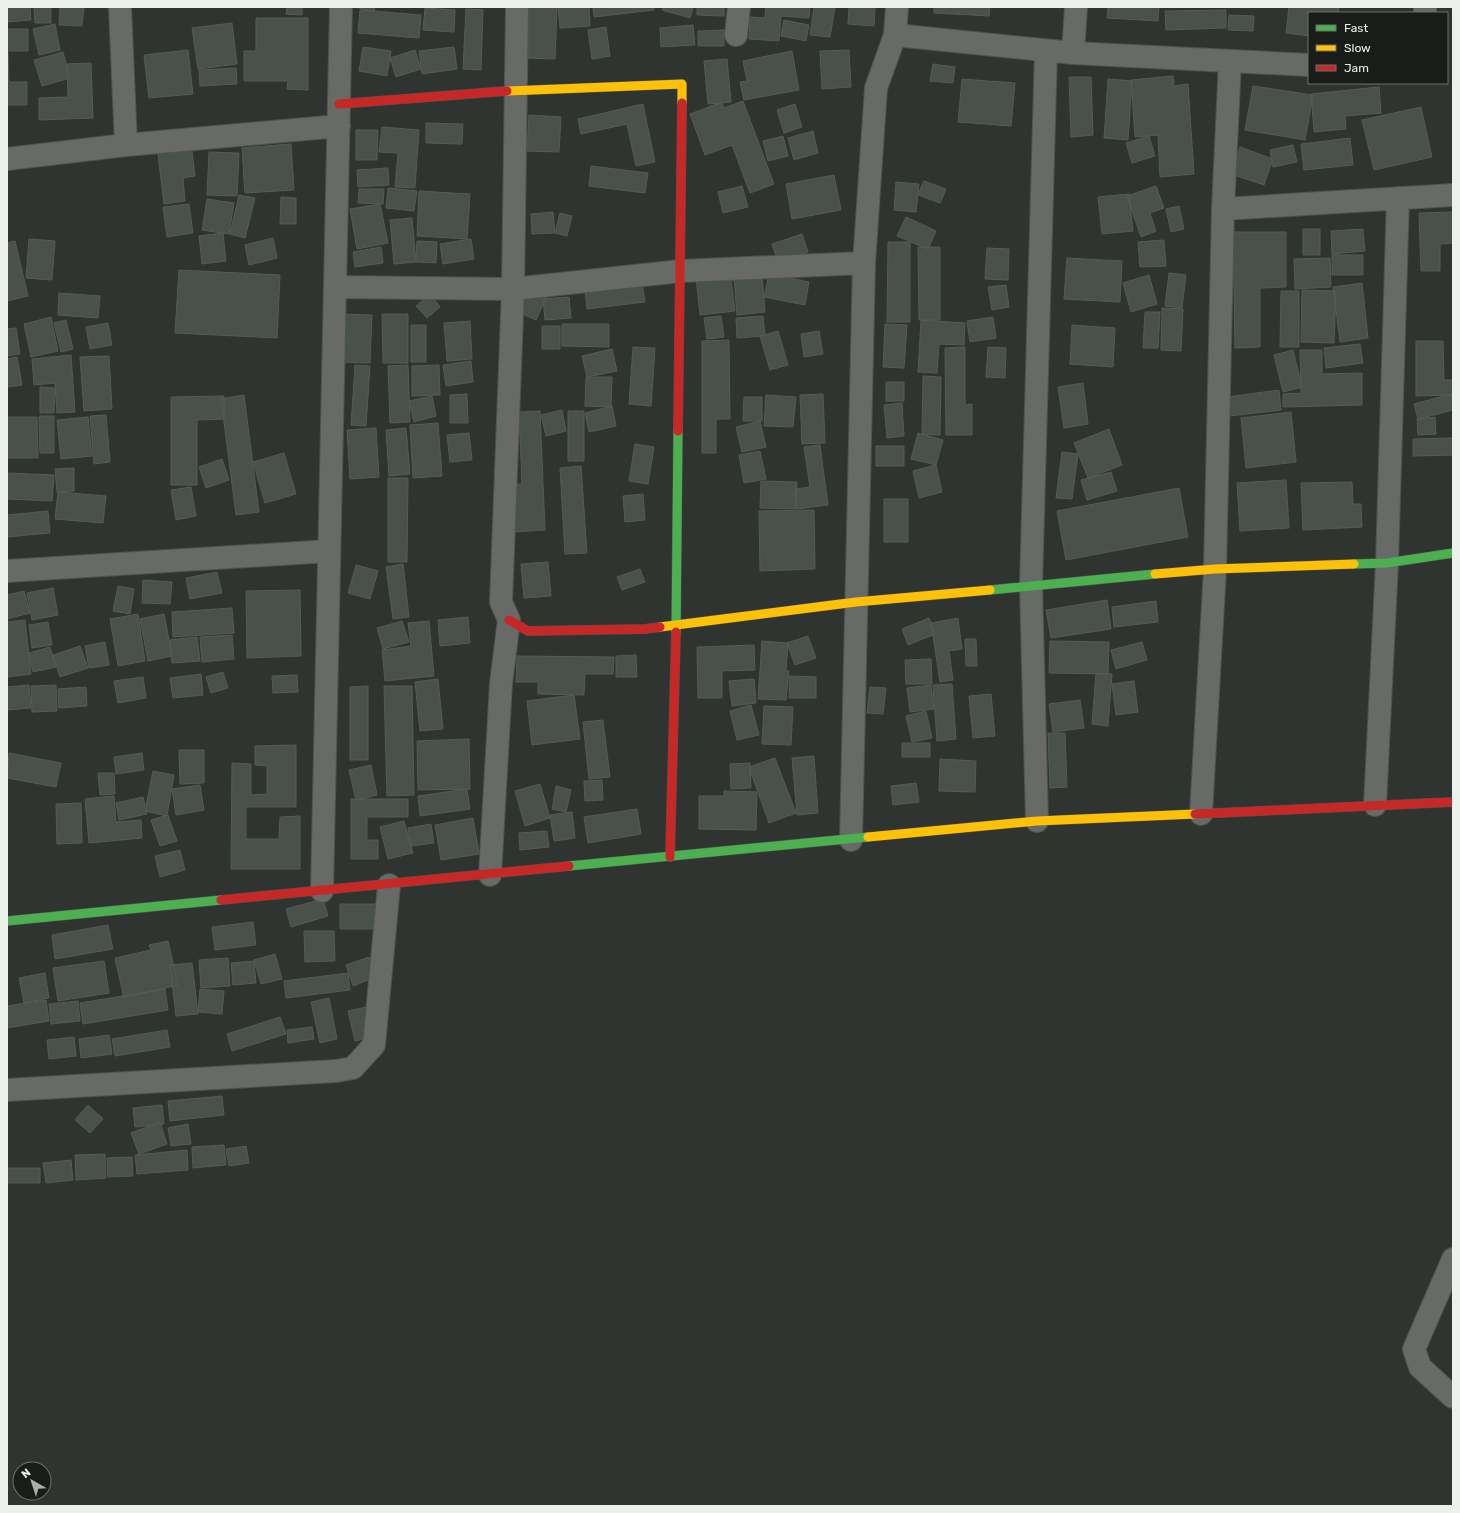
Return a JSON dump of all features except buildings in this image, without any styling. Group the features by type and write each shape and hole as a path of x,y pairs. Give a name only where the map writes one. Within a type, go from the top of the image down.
{"street":[{"path":"120,7 126,145"},
{"path":"322,891 341,7"},
{"path":"490,875 502,683 509,620 501,602 513,289 517,7"},
{"path":"736,35 738,7"},
{"path":"851,840 864,263 876,88 895,35 897,7"},
{"path":"1073,53 1076,7"},
{"path":"895,35 1046,51 1308,66"},
{"path":"1037,821 1031,586 1046,51"},
{"path":"1201,814 1215,569 1223,209 1230,61"},
{"path":"339,104 516,90 682,84 676,624 670,857"},
{"path":"7,159 126,145 339,126"},
{"path":"1223,209 1453,195"},
{"path":"1375,806 1387,563 1398,198"},
{"path":"335,287 513,289 681,271 864,263"},
{"path":"7,571 330,551"},
{"path":"509,620 528,631 645,629 856,602 1215,569 1387,563 1453,553"},
{"path":"7,921 1037,821 1453,802"},
{"path":"7,1090 336,1071 353,1068 374,1045 389,885"},
{"path":"1453,1259 1414,1349 1420,1367 1453,1397"}],"traffic: fast":[{"path":"676,632 678,431"},
{"path":"1354,564 1387,563 1453,553"},
{"path":"990,590 1155,574"},
{"path":"569,866 868,837"},
{"path":"7,921 221,900"}],"traffic: slow":[{"path":"507,91 682,84 682,103"},
{"path":"1155,574 1215,569 1354,564"},
{"path":"660,627 856,602 990,590"},
{"path":"868,837 1037,821 1195,814"}],"traffic: jam":[{"path":"339,104 507,91"},
{"path":"678,431 682,103"},
{"path":"509,620 528,631 645,629 660,627"},
{"path":"670,857 676,632"},
{"path":"1195,814 1453,802"},
{"path":"221,900 569,866"}]}
